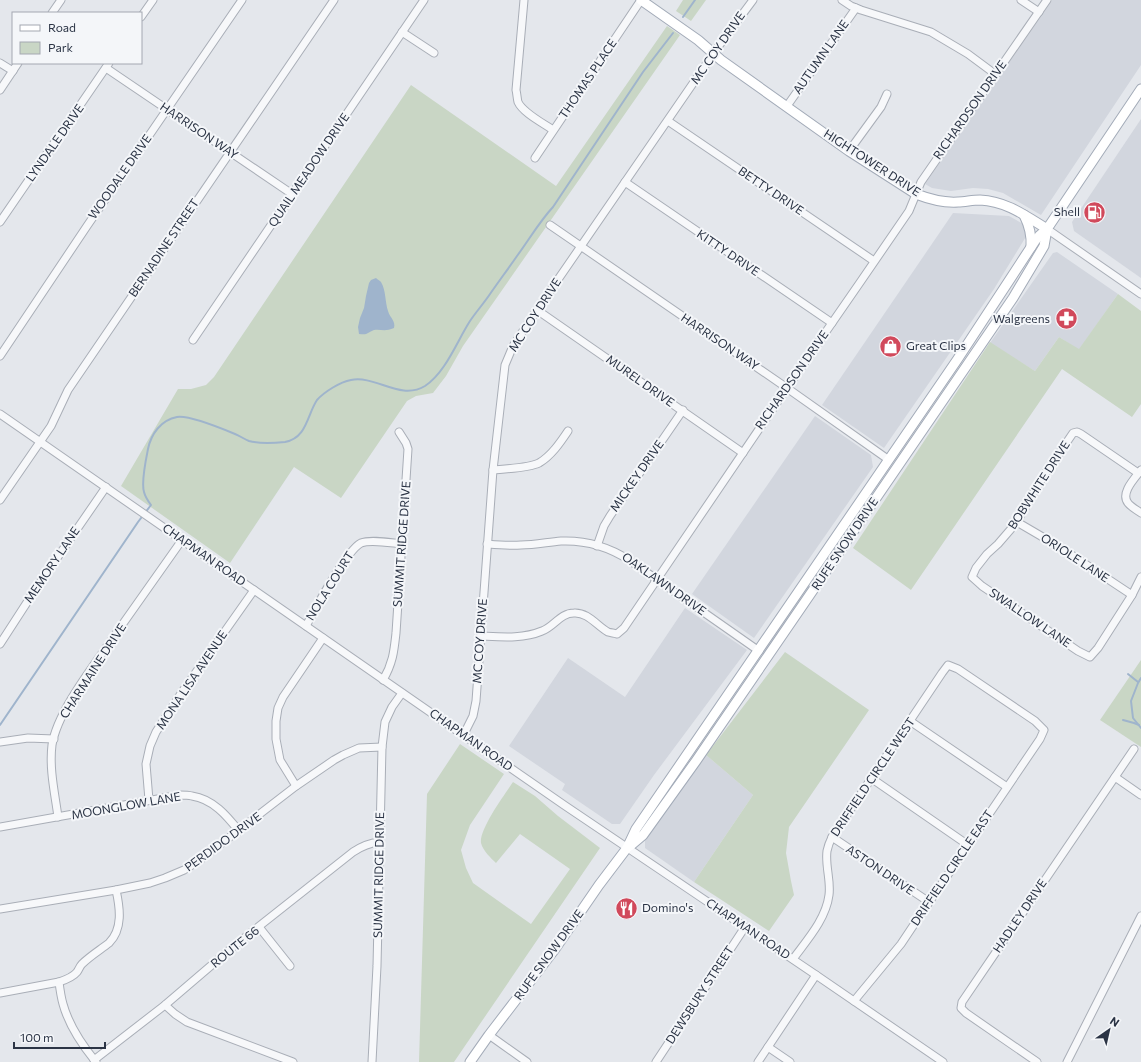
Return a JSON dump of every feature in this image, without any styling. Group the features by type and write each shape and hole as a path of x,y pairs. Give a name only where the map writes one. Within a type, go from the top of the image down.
{"main road":[{"name":"HIGHTOWER DRIVE","path":"641,0 698,40 786,106 916,194 947,202 981,200 992,202 1010,207 1047,229"},
{"name":"RUFE SNOW DRIVE","path":"470,1062 488,1036 555,949 599,885 627,848 636,829 957,360 1031,247 1039,236 1047,229 1141,89"},
{"path":"1024,214 1030,230 1032,241 1031,247"},
{"name":"RUFE SNOW DRIVE","path":"627,848 643,835 699,757 1013,298 1044,246 1047,229"}],"street":[{"path":"53,12 61,0"},
{"path":"142,16 153,0"},
{"name":"WOODALE DRIVE","path":"0,356 242,0"},
{"name":"BERNADINE STREET","path":"0,500 51,426 68,390 334,0"},
{"name":"QUAIL MEADOW DRIVE","path":"193,340 424,0"},
{"path":"524,0 516,90 518,102 522,108 553,130"},
{"name":"THOMAS PLACE","path":"535,158 641,0"},
{"name":"MC COY DRIVE","path":"464,734 473,716 476,701 492,470 505,365 513,346 580,246 714,53 753,0"},
{"path":"842,0 856,8 932,32 968,54 995,74"},
{"path":"1021,0 1039,12"},
{"name":"RICHARDSON DRIVE","path":"481,636 529,636 549,628 568,613 575,612 584,614 609,633 618,634 624,628 909,210 921,182 1047,0"},
{"name":"AUTUMN LANE","path":"786,106 856,8"},
{"path":"402,32 434,53"},
{"path":"0,63 13,72"},
{"path":"0,90 17,64"},
{"name":"HARRISON WAY","path":"107,66 167,110 292,194"},
{"name":"LYNDALE DRIVE","path":"0,222 107,66"},
{"path":"849,150 880,107 887,94"},
{"name":"BETTY DRIVE","path":"668,120 874,261"},
{"name":"KITTY DRIVE","path":"625,182 832,323"},
{"name":"HARRISON WAY","path":"550,225 889,460"},
{"name":"HIGHTOWER DRIVE","path":"1047,229 1141,294"},
{"name":"MUREL DRIVE","path":"537,310 743,453"},
{"name":"MICKEY DRIVE","path":"597,546 604,526 610,516 683,410"},
{"name":"CHAPMAN ROAD","path":"0,414 627,848 943,1062"},
{"path":"492,470 539,463 558,446 568,431"},
{"name":"SUMMIT RIDGE DRIVE","path":"383,680 389,670 393,656 396,633 408,449 400,432"},
{"name":"BOBWHITE DRIVE","path":"972,577 976,568 987,554 1017,522 1038,484 1073,433 1077,432 1140,471"},
{"path":"1140,471 1127,490 1126,495 1128,504 1141,513"},
{"name":"MEMORY LANE","path":"0,644 35,590 106,487"},
{"name":"ORIOLE LANE","path":"1017,522 1058,546 1132,596"},
{"name":"CHARMAINE DRIVE","path":"58,817 51,763 54,739 59,723 74,695 182,540"},
{"name":"OAKLAWN DRIVE","path":"487,544 523,545 573,541 597,546 618,553 759,650"},
{"name":"NOLA COURT","path":"306,626 352,550 362,543 374,542 402,544"},
{"name":"SWALLOW LANE","path":"972,577 982,586 1078,651 1090,657 1098,648 1132,596"},
{"path":"1132,596 1141,577"},
{"name":"MONA LISA AVENUE","path":"149,800 146,764 150,746 156,732 182,692 254,590"},
{"path":"296,786 280,760 276,739 278,708 283,697 323,638"},
{"name":"DRIFFIELD CIRCLE WEST","path":"793,959 822,918 826,906 829,895 826,863 827,850 832,837 948,665 958,669 1035,721 1044,730"},
{"name":"SUMMIT RIDGE DRIVE","path":"372,1062 377,966 382,747 385,722 392,707 402,693"},
{"path":"910,721 1007,787"},
{"name":"DRIFFIELD CIRCLE EAST","path":"854,1001 901,944 1040,739 1044,730"},
{"path":"1,742 28,738 54,739"},
{"name":"PERDIDO DRIVE","path":"0,909 116,890 165,878 184,870 239,831 296,786 343,755 359,748 382,747"},
{"name":"HADLEY DRIVE","path":"1037,1062 966,1013 961,1008 962,1002 1134,749"},
{"path":"1115,777 1141,795"},
{"path":"871,778 968,845"},
{"name":"MOONGLOW LANE","path":"0,827 180,795 192,796 208,802 226,814 239,831"},
{"name":"ASTON DRIVE","path":"832,837 929,902"},
{"name":"ROUTE 66","path":"95,1061 165,1005 234,946 353,852 366,845 379,842"},
{"path":"0,993 59,982 66,980 76,973 82,965 110,942 115,934 118,927 119,918 119,905 116,890"},
{"path":"1067,1062 1141,916"},
{"path":"259,927 290,966"},
{"name":"DEWSBURY STREET","path":"656,1062 745,927"},
{"path":"758,1062 816,975"},
{"path":"59,982 63,1005 72,1026 78,1038 95,1061"},
{"path":"165,1005 187,1022 293,1062"},
{"path":"488,1036 527,1062"},
{"path":"768,1047 790,1062"}],"shaded area":[{"path":"1052,0 1141,0 1141,65 1041,215 1003,193 988,189 973,188 951,191 932,188 925,184"},
{"path":"1141,119 1141,278 1074,231 1072,222"},
{"path":"953,213 1009,216 1025,225 1027,235 994,289 884,448 822,405"},
{"path":"1057,252 1118,294 1079,350 1059,337 1035,371 990,343 1053,253"},
{"path":"815,416 871,455 873,467 754,638 692,594"},
{"path":"685,608 747,650 654,775 620,824 612,824 562,790 565,784 509,746 568,658 625,697"},
{"path":"706,755 753,795 694,882 645,848 645,840"}],"green space":[{"path":"683,0 706,0 691,21 676,11"},
{"path":"667,26 680,35 463,346 446,376 433,393 416,396 407,401 341,498 294,467 230,563 121,486 178,389 191,389 206,385 214,377 411,85 556,186"},
{"path":"1118,294 1141,311 1141,404 1132,417 1062,369 911,590 853,548 990,342 1035,371 1059,337 1079,349"},
{"path":"785,652 869,710 789,827 786,853 794,895 769,931 694,882 753,795 706,755"},
{"path":"1141,660 1141,747 1100,720"},
{"path":"460,744 504,774 470,825 461,850 466,868 473,883 531,924 570,869 520,834 496,863 483,849 481,837 484,829 493,812 513,782 535,796 558,816 600,848 454,1062 419,1062 427,794"}],"water":[{"path":"376,278 383,285 387,307 394,321 394,328 374,330 366,334 359,334 358,327 364,308 369,283 371,280"}],"waterway":[{"path":"683,17 695,0"},
{"path":"0,725 151,505 144,492 143,477 149,443 158,428 166,421 177,417 182,417 215,426 253,442 285,442 298,436 306,425 317,400 337,385 351,380 360,379 406,391 416,390 425,386 445,365 470,321 553,207 643,72 673,33"},
{"path":"1128,674 1138,682"},
{"path":"1141,678 1131,701 1133,718 1141,728"},
{"path":"1123,720 1139,725"}],"place":[{"name":"Shell","path":"1095,212"},
{"name":"Walgreens","path":"1066,319"},
{"name":"Great Clips","path":"890,346"},
{"name":"Domino's","path":"627,908"}]}
